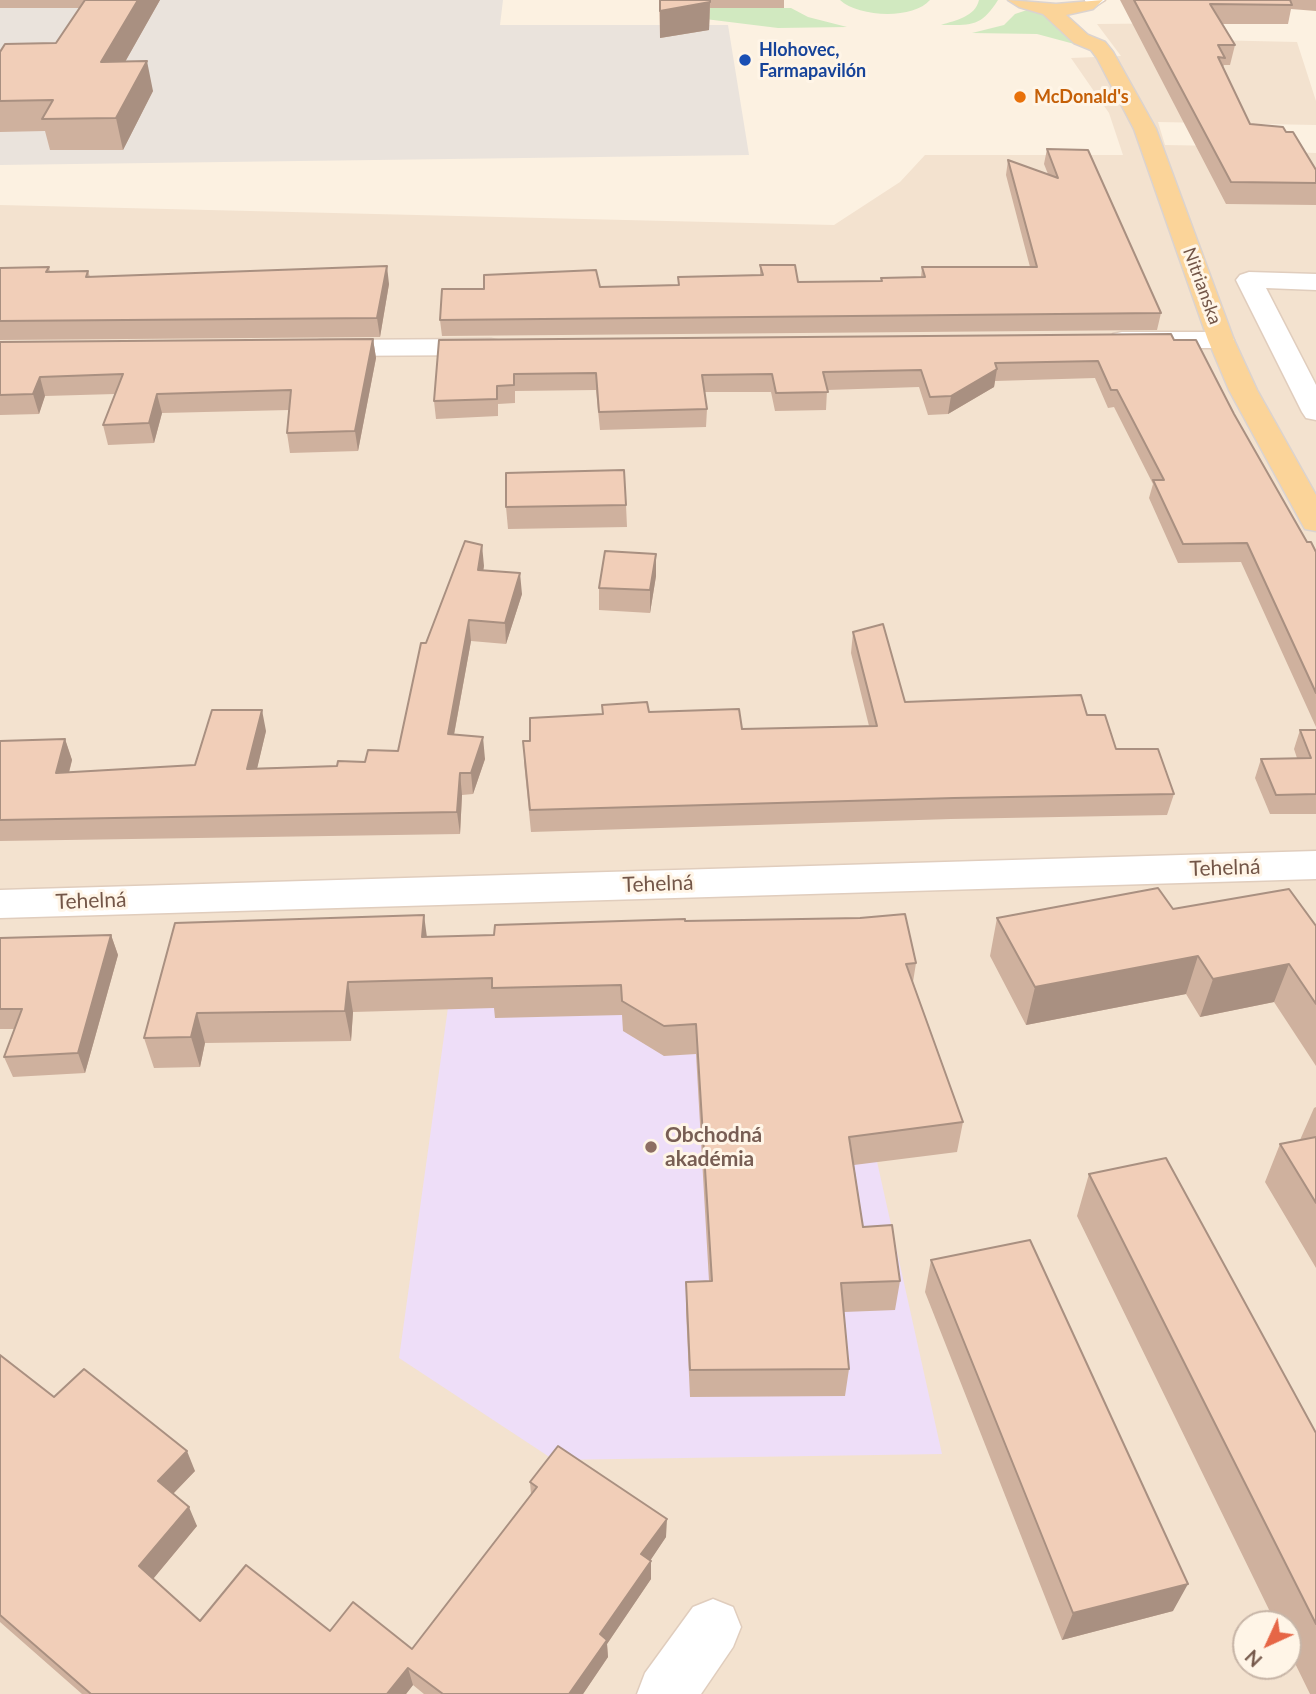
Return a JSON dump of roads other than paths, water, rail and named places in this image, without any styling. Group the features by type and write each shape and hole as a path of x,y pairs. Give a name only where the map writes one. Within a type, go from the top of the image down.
{"main road":[{"name":"Nitrianska","path":"1017,0 1048,8 1092,2 1101,39 1098,46"},
{"name":"Nitrianska","path":"1048,8 1081,39 1098,46 1145,129 1221,340 1243,390 1316,522"}],"street":[{"path":"1316,282 1249,280 1316,412"},
{"path":"1098,341 1221,340"},
{"path":"292,349 514,346"},
{"name":"Tehelná","path":"0,904 1316,865"},
{"path":"666,1694 713,1628"}],"place":[{"name":"Hlohovec, Farmapavilón","path":"745,60"},
{"name":"McDonald's","path":"1020,97"},
{"name":"Obchodná akadémia","path":"651,1147"}]}
